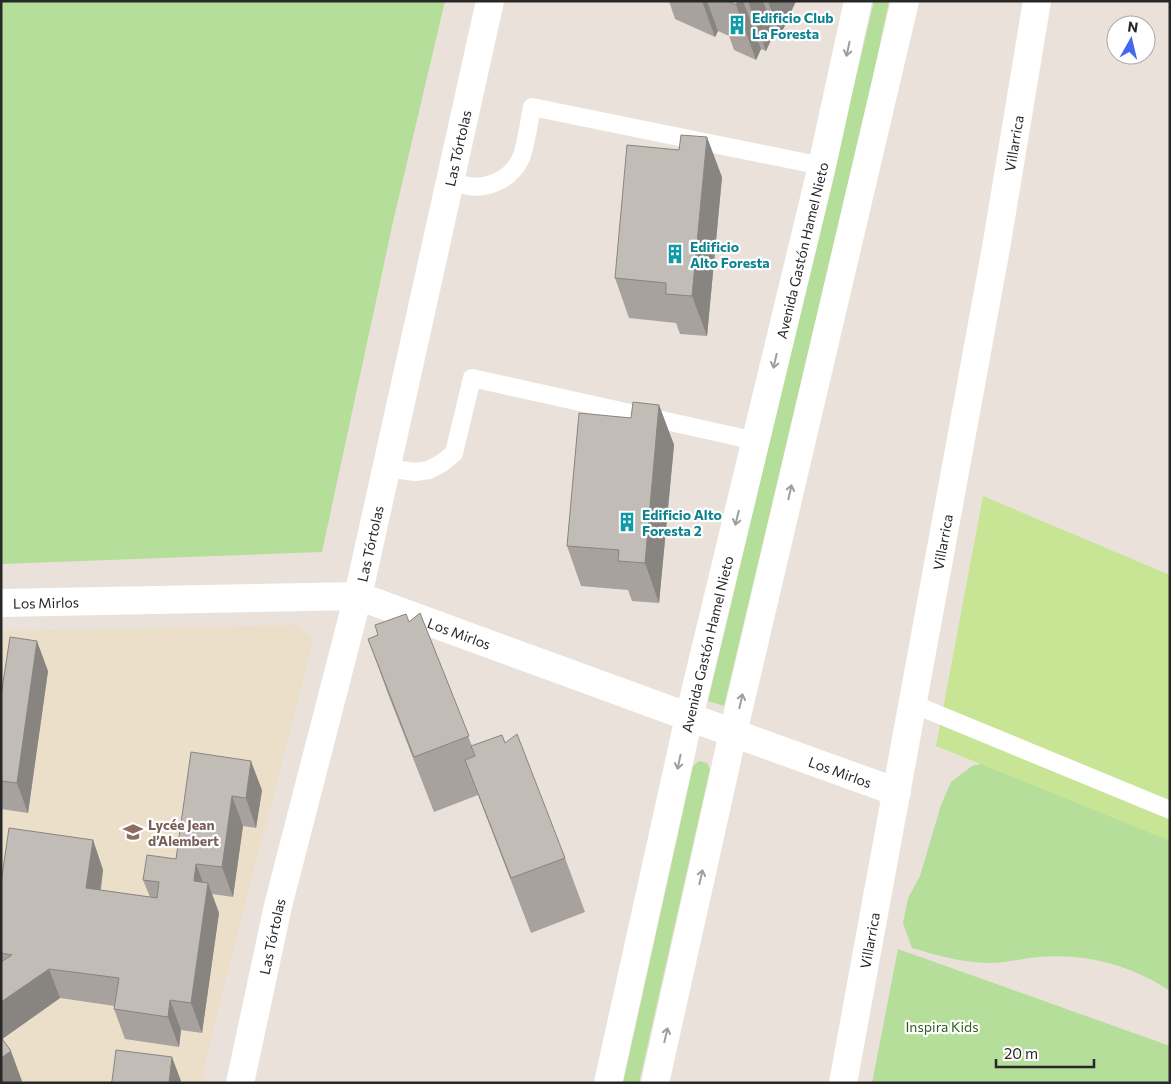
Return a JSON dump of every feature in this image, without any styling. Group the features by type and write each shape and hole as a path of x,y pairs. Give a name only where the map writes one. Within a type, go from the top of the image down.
{"street":[{"name":"Las Tórtolas","path":"240,1083 278,906 358,596 449,178 490,1"},
{"name":"Avenida Gastón Hamel Nieto","path":"608,1083 688,717 822,166 858,1"},
{"path":"656,1083 733,733 905,1"},
{"name":"Villarrica","path":"843,1083 998,238 1037,1"},
{"name":"Los Mirlos","path":"1,603 358,596 897,792"}],"lane":[{"path":"449,178 463,185 478,187 492,184 506,177 521,159 532,107 822,166"},
{"path":"387,465 400,470 415,472 429,470 442,463 454,453 472,378 756,441"},
{"path":"913,704 1170,810"}],"shaded area":[{"name":"Lycée Jean d’Alembert","path":"297,625 314,639 214,1025 202,1083 1,1083 1,631"}],"green space":[{"path":"1,1 445,1 393,222 322,552 1,564"},
{"path":"874,1 889,1 868,100 724,706 708,701"},
{"path":"983,496 1170,575 1170,841 936,746"},
{"path":"996,760 1170,840 1170,991 1140,974 1091,959 1057,956 986,963 957,960 912,948 903,923 908,898 920,876 941,805 951,782 972,766"},
{"path":"699,761 707,763 710,769 639,1083 623,1083 693,766"},
{"name":"Inspira Kids","path":"898,949 1170,1046 1170,1083 872,1083"}],"building":[{"path":"727,1 738,1 736,5"},
{"path":"681,135 707,137 692,296 666,294 666,283 615,278 627,145 679,150"},
{"path":"633,402 659,405 645,563 618,561 619,550 567,546 579,413 631,418"},
{"path":"420,613 469,736 414,757 368,639 378,635 375,625 406,614 409,622"},
{"path":"10,637 37,641 17,783 1,781 1,696"},
{"path":"517,734 565,858 511,878 465,760 475,756 471,746 502,735 505,743"},
{"path":"191,752 251,761 246,798 232,796 222,867 196,864 194,881 208,883 191,1003 170,1000 168,1017 114,1009 119,978 49,969 1,1002 1,962 12,955 1,953 1,883 9,828 93,840 86,888 157,898 159,882 143,880 147,855 176,859"},
{"path":"1,1037 11,1051 1,1058"},
{"path":"116,1050 172,1057 169,1083 110,1083 112,1081"}],"place":[{"name":"Edificio Club La Foresta","path":"737,25"},
{"name":"Edificio Alto Foresta","path":"675,254"},
{"name":"Edificio Alto Foresta 2","path":"627,522"},
{"name":"Lycée Jean d’Alembert","path":"133,832"}]}
